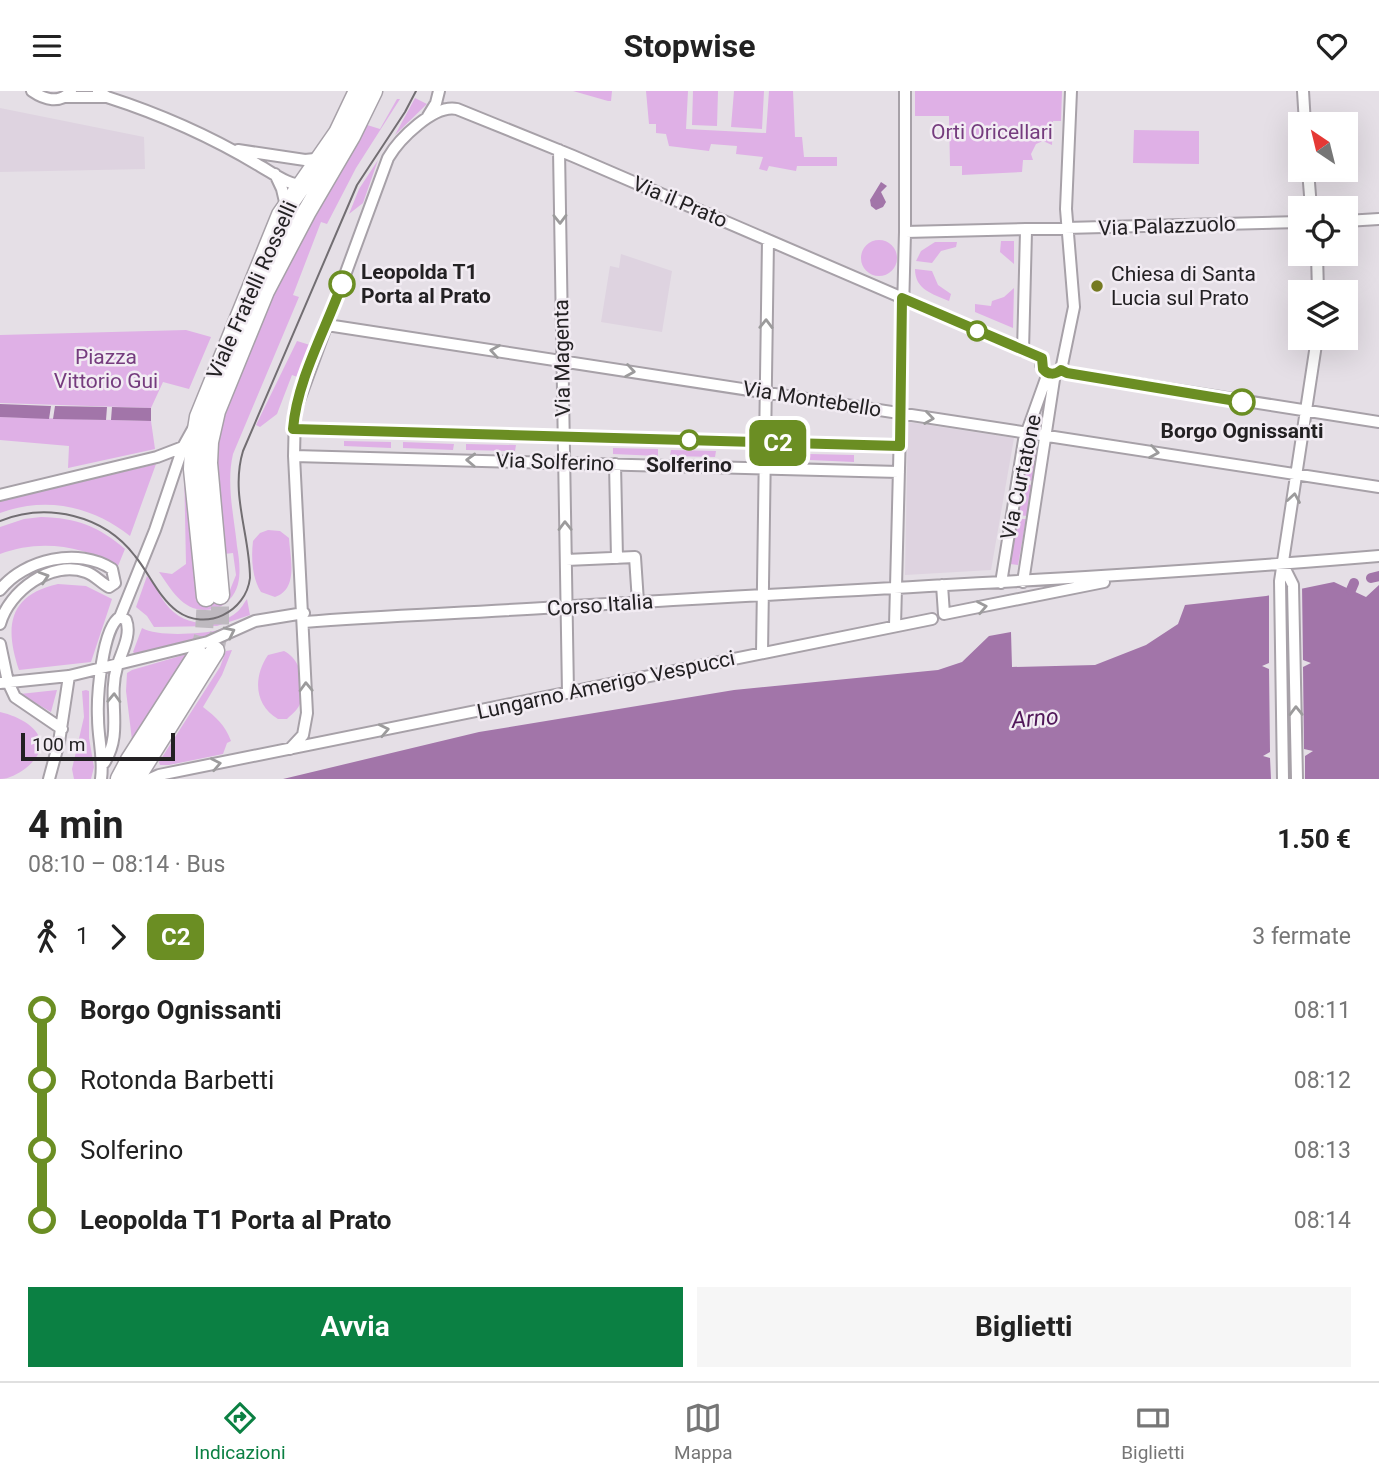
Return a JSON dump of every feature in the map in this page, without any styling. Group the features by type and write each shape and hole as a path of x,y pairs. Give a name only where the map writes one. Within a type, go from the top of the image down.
{"main road":[{"path":"344,135 358,91"},
{"path":"344,135 373,91"},
{"name":"Viale Fratelli Rosselli","path":"206,421 264,253 286,206 327,149 344,135"},
{"name":"Viale Fratelli Rosselli","path":"206,421 223,393 265,291 331,170 344,135"},
{"path":"206,421 213,596"},
{"path":"124,778 206,652"}],"street":[{"path":"19,91 54,100 68,94 102,94 149,111 232,149 300,186 317,182 331,170"},
{"path":"426,119 436,103 439,91"},
{"path":"445,91 457,109"},
{"path":"895,626 905,232 905,91"},
{"path":"1057,369 1067,346 1074,307 1066,229 1072,91"},
{"path":"1303,91 1304,112"},
{"path":"290,749 303,735 307,713 294,456 295,411 382,171 391,153 426,119 446,108 457,109"},
{"name":"Via il Prato","path":"457,109 559,150 1023,351 1042,358 1052,352 1057,369"},
{"path":"232,149 305,160 317,157 327,149"},
{"name":"Via Magenta","path":"559,150 568,693"},
{"path":"275,174 286,206"},
{"path":"1358,220 1379,219"},
{"name":"Via Palazzuolo","path":"1030,230 1288,222"},
{"path":"905,232 1030,230 1023,351"},
{"path":"762,653 768,240"},
{"name":"Via Montebello","path":"327,325 1379,487"},
{"path":"1283,779 1280,585 1315,350"},
{"path":"1042,358 1043,369 1057,369 1139,386 1379,422"},
{"name":"Via Curtatone","path":"1001,583 1017,476 1027,432 1057,369"},
{"name":"Via Curtatone","path":"1023,582 1057,369"},
{"path":"101,779 103,763 98,695 113,622 120,617 155,530 183,447 206,421"},
{"name":"Via Solferino","path":"293,429 900,446"},
{"path":"0,495 157,457 183,447"},
{"name":"Via Solferino","path":"294,456 899,473"},
{"path":"615,464 617,558"},
{"path":"896,587 1023,582 1283,565 1309,556 1335,554 1360,558 1379,556"},
{"path":"566,560 635,557 638,602"},
{"path":"0,590 18,573 62,558 77,558 104,564 112,569 115,576 115,583 110,587 82,571 62,572 37,579 26,585 11,601 0,624"},
{"path":"1283,565 1293,585 1297,779"},
{"path":"942,585 944,614 1136,574"},
{"name":"Corso Italia","path":"4,683 69,675 208,642 256,621 566,607 896,587"},
{"path":"103,763 114,742 115,675 129,627 126,620 120,617"},
{"name":"Lungarno Amerigo Vespucci","path":"150,779 159,775 932,619"},
{"path":"0,644 4,683 17,700 62,729"},
{"path":"49,779 62,729 69,675"}],"shaded area":[{"path":"0,108 144,137 145,169 0,172"},
{"path":"621,254 672,271 662,332 601,322 610,266 619,268"},
{"path":"908,422 1014,438 991,570 905,575"}],"green space":[{"path":"573,91 612,91 611,101 608,101"},
{"path":"646,91 688,91 686,129 766,133 769,91 793,91 795,137 802,137 804,157 837,157 837,166 797,166 796,171 769,166 767,171 759,169 763,157 736,154 737,146 711,144 709,151 669,146 666,134 656,133 656,124 649,124"},
{"path":"693,91 718,91 717,126 692,125"},
{"path":"734,91 764,91 762,129 731,127"},
{"name":"Orti Oricellari","path":"915,91 1062,91 1061,121 1053,121 1052,145 1043,141 1036,144 1031,154 1033,160 1023,160 1022,172 962,175 962,166 950,166 949,116 915,116"},
{"path":"415,98 427,104 395,135"},
{"path":"397,99 400,99 356,168 327,224 321,222 293,295 299,297 233,454 230,488 239,565 237,588 222,606 203,610 187,605 180,600 159,572 172,574 186,564 184,466 197,598 228,595 236,575 233,553 224,554 216,462 227,404 274,286 364,124 380,129"},
{"path":"1134,130 1199,131 1199,164 1133,163"},
{"path":"378,160 363,203 349,214 359,189"},
{"path":"879,240 891,246 897,258 891,270 879,276 867,270 861,258 867,246"},
{"path":"1001,241 1014,241 1014,264 1000,252"},
{"path":"935,242 957,242 956,247 941,251 932,263 916,261 921,251"},
{"path":"915,269 932,271 938,285 951,294 949,301 922,287"},
{"path":"1014,288 1013,328 975,312 975,304 991,306 992,301 1004,297"},
{"name":"Piazza Vittorio Gui","path":"186,330 211,337 189,389 163,382 151,408 0,403 0,335"},
{"path":"297,341 310,345 300,378 292,375 277,414 260,427 256,425"},
{"path":"0,417 151,421 155,449 68,468 69,446 0,440"},
{"path":"344,441 391,442 391,448 344,446"},
{"path":"403,442 454,444 453,450 403,448"},
{"path":"466,444 516,445 515,451 466,450"},
{"path":"1030,446 1038,447 1033,481 1024,479"},
{"path":"613,448 658,449 658,456 613,454"},
{"path":"671,450 716,451 715,457 670,456"},
{"path":"810,454 854,455 854,462 810,460"},
{"path":"156,464 130,536 100,517 68,507 34,505 0,513 0,501"},
{"path":"1024,484 1032,485 1027,516 1018,515"},
{"path":"41,517 76,521 106,534 125,549 118,566 89,553 60,547 30,547 0,554 0,527"},
{"path":"1018,519 1026,519 1018,565 1010,564"},
{"path":"268,530 280,531 289,538 290,580 283,593 275,597 261,592 253,568 253,541 260,533"},
{"path":"147,576 166,604 190,621 210,623 229,618 247,599 250,615 217,626 154,627 147,616 136,607"},
{"path":"58,584 86,586 112,599 91,662 19,670 12,640 15,615 20,604 29,596"},
{"path":"250,618 217,635 135,654 133,652 142,628 168,634 201,633 223,629"},
{"path":"232,650 222,675 203,707 220,722 229,735 231,741 227,743 223,754 160,765 159,762 220,667 226,651"},
{"path":"284,651 295,660 301,673 302,695 297,709 287,719 278,719 264,706 258,690 258,681 268,655"},
{"path":"187,654 132,740 126,691 127,673"},
{"path":"57,690 51,712 20,694"},
{"path":"82,691 89,691 89,738 94,767 91,779 74,779 72,769 84,717"},
{"path":"0,712 21,720 37,732 40,749 36,758 26,768 13,776 0,779"}],"water":[{"path":"881,182 887,186 881,192 886,202 876,210 871,206 870,200"},
{"path":"0,404 51,406 49,419 0,417"},
{"path":"55,406 107,407 106,420 53,419"},
{"path":"112,407 151,408 151,421 111,420"},
{"name":"Arno","path":"1334,582 1366,597 1379,585 1379,779 283,779 479,732 734,690 938,670 962,662 989,636 1011,632 1012,667 1095,665 1146,645 1178,624 1185,605 1266,596"}],"pier":[{"path":"1302,585 1303,660 1311,663 1303,667 1304,749 1313,751 1305,756 1305,779 1271,779 1270,758 1263,756 1270,752 1269,669 1262,666 1269,663 1269,592"}],"waterway":[{"path":"1371,578 1379,576"},
{"path":"1351,590 1354,583"}],"tunnel":[{"path":"215,651 220,628 220,595"},
{"path":"198,654 204,633 206,597"}],"tram line":[{"path":"0,521 18,515 55,513 91,522 122,542 177,611 188,617 212,619 233,609 247,590 250,578 239,483 243,451 357,185 416,91"}],"bus line":[{"name":"C2","path":"342,284 307,373 295,411 293,429 900,446 902,298 1042,358 1043,369 1048,373 1061,370 1242,402"}],"place":[{"name":"Leopolda T1 Porta al Prato","path":"342,284"},
{"name":"Chiesa di Santa Lucia sul Prato","path":"1097,286"},
{"name":"Borgo Ognissanti","path":"1242,402"},
{"name":"Solferino","path":"689,440"}]}
